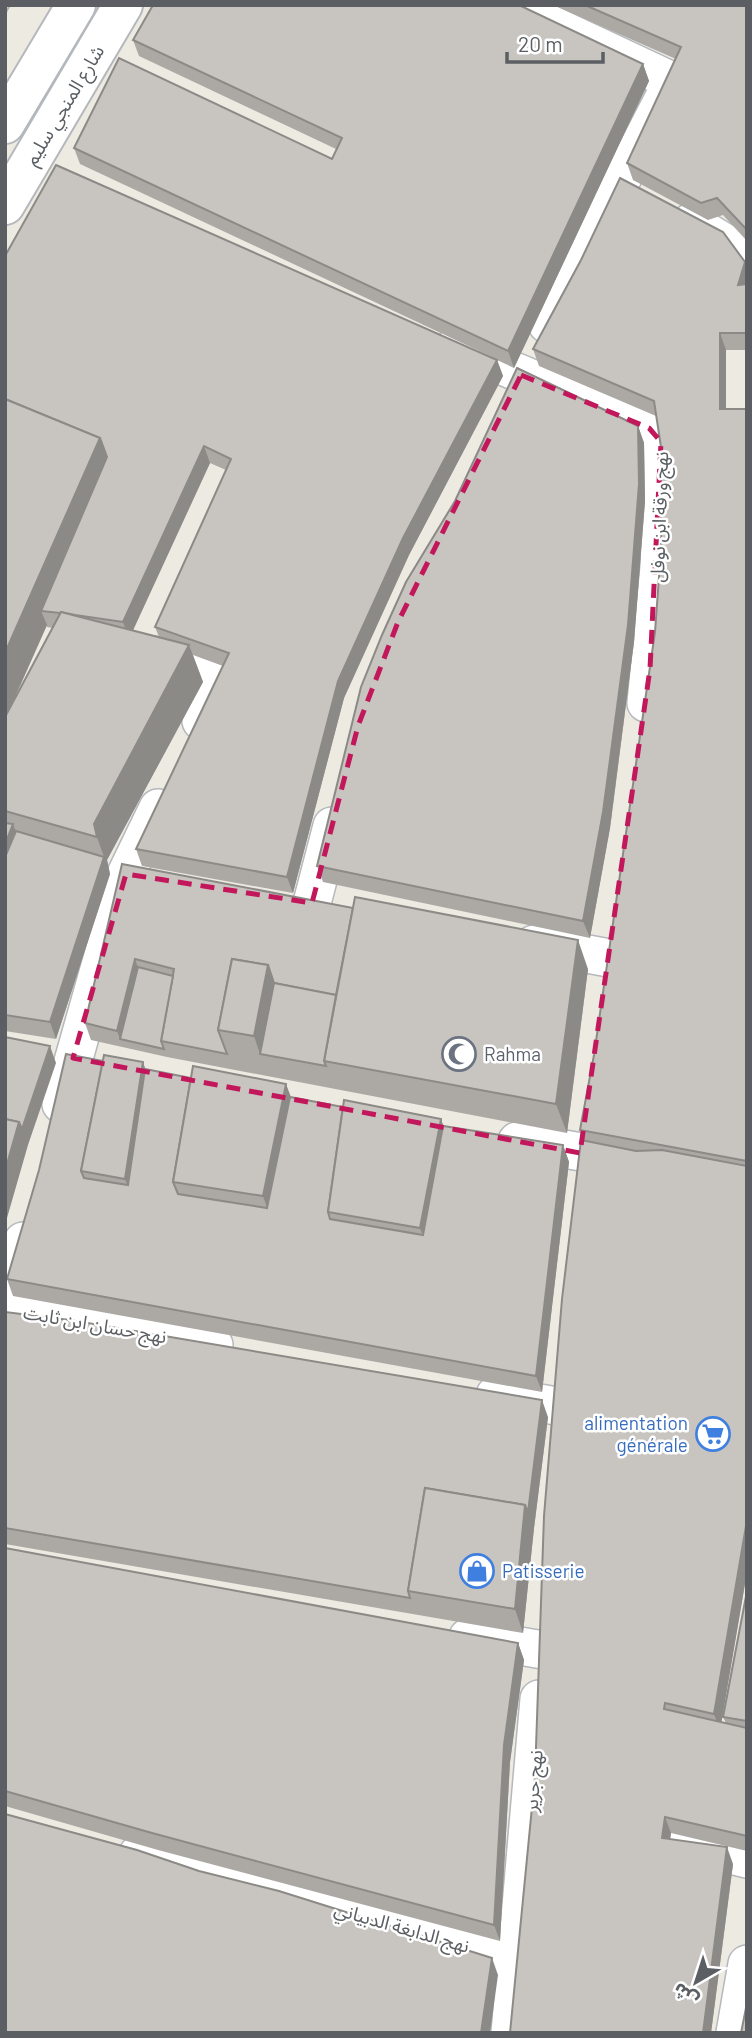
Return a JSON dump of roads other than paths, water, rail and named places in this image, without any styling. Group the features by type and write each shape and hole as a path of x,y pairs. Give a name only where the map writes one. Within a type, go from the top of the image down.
{"main road":[{"path":"5,124 76,5"},
{"name":"شارع المنجي سليم","path":"5,205 45,163 96,51 123,5"}],"street":[{"path":"510,5 670,80 670,86 515,388"},
{"path":"96,51 131,67"},
{"path":"621,182 747,256"},
{"name":"نهج ورقة ابن نوفل","path":"421,331 515,388 649,428 661,442 659,567 642,738"},
{"path":"52,1137 126,874 219,679 139,652 167,618"},
{"path":"272,897 326,905 342,789"},
{"path":"126,874 166,880"},
{"path":"501,938 612,945 603,997"},
{"path":"579,1166 586,1114"},
{"path":"484,1135 579,1166 656,1164"},
{"path":"5,1308 34,1202"},
{"name":"نهج حسان ابن ثابت","path":"5,1308 253,1352"},
{"path":"460,1389 556,1420 560,1366"},
{"name":"نهج جرير","path":"510,2033 531,1806 545,1610"},
{"path":"435,1631 543,1650"},
{"path":"677,1841 747,1859"},
{"name":"نهج الدابغة الدبياني","path":"113,1846 515,1959"},
{"path":"735,2033 747,1964"}],"tram line":[{"path":"5,14 10,5"}],"place":[{"name":"Rahma","path":"459,1054"},
{"name":"alimentation générale","path":"713,1434"},
{"name":"Patisserie","path":"477,1571"}]}
